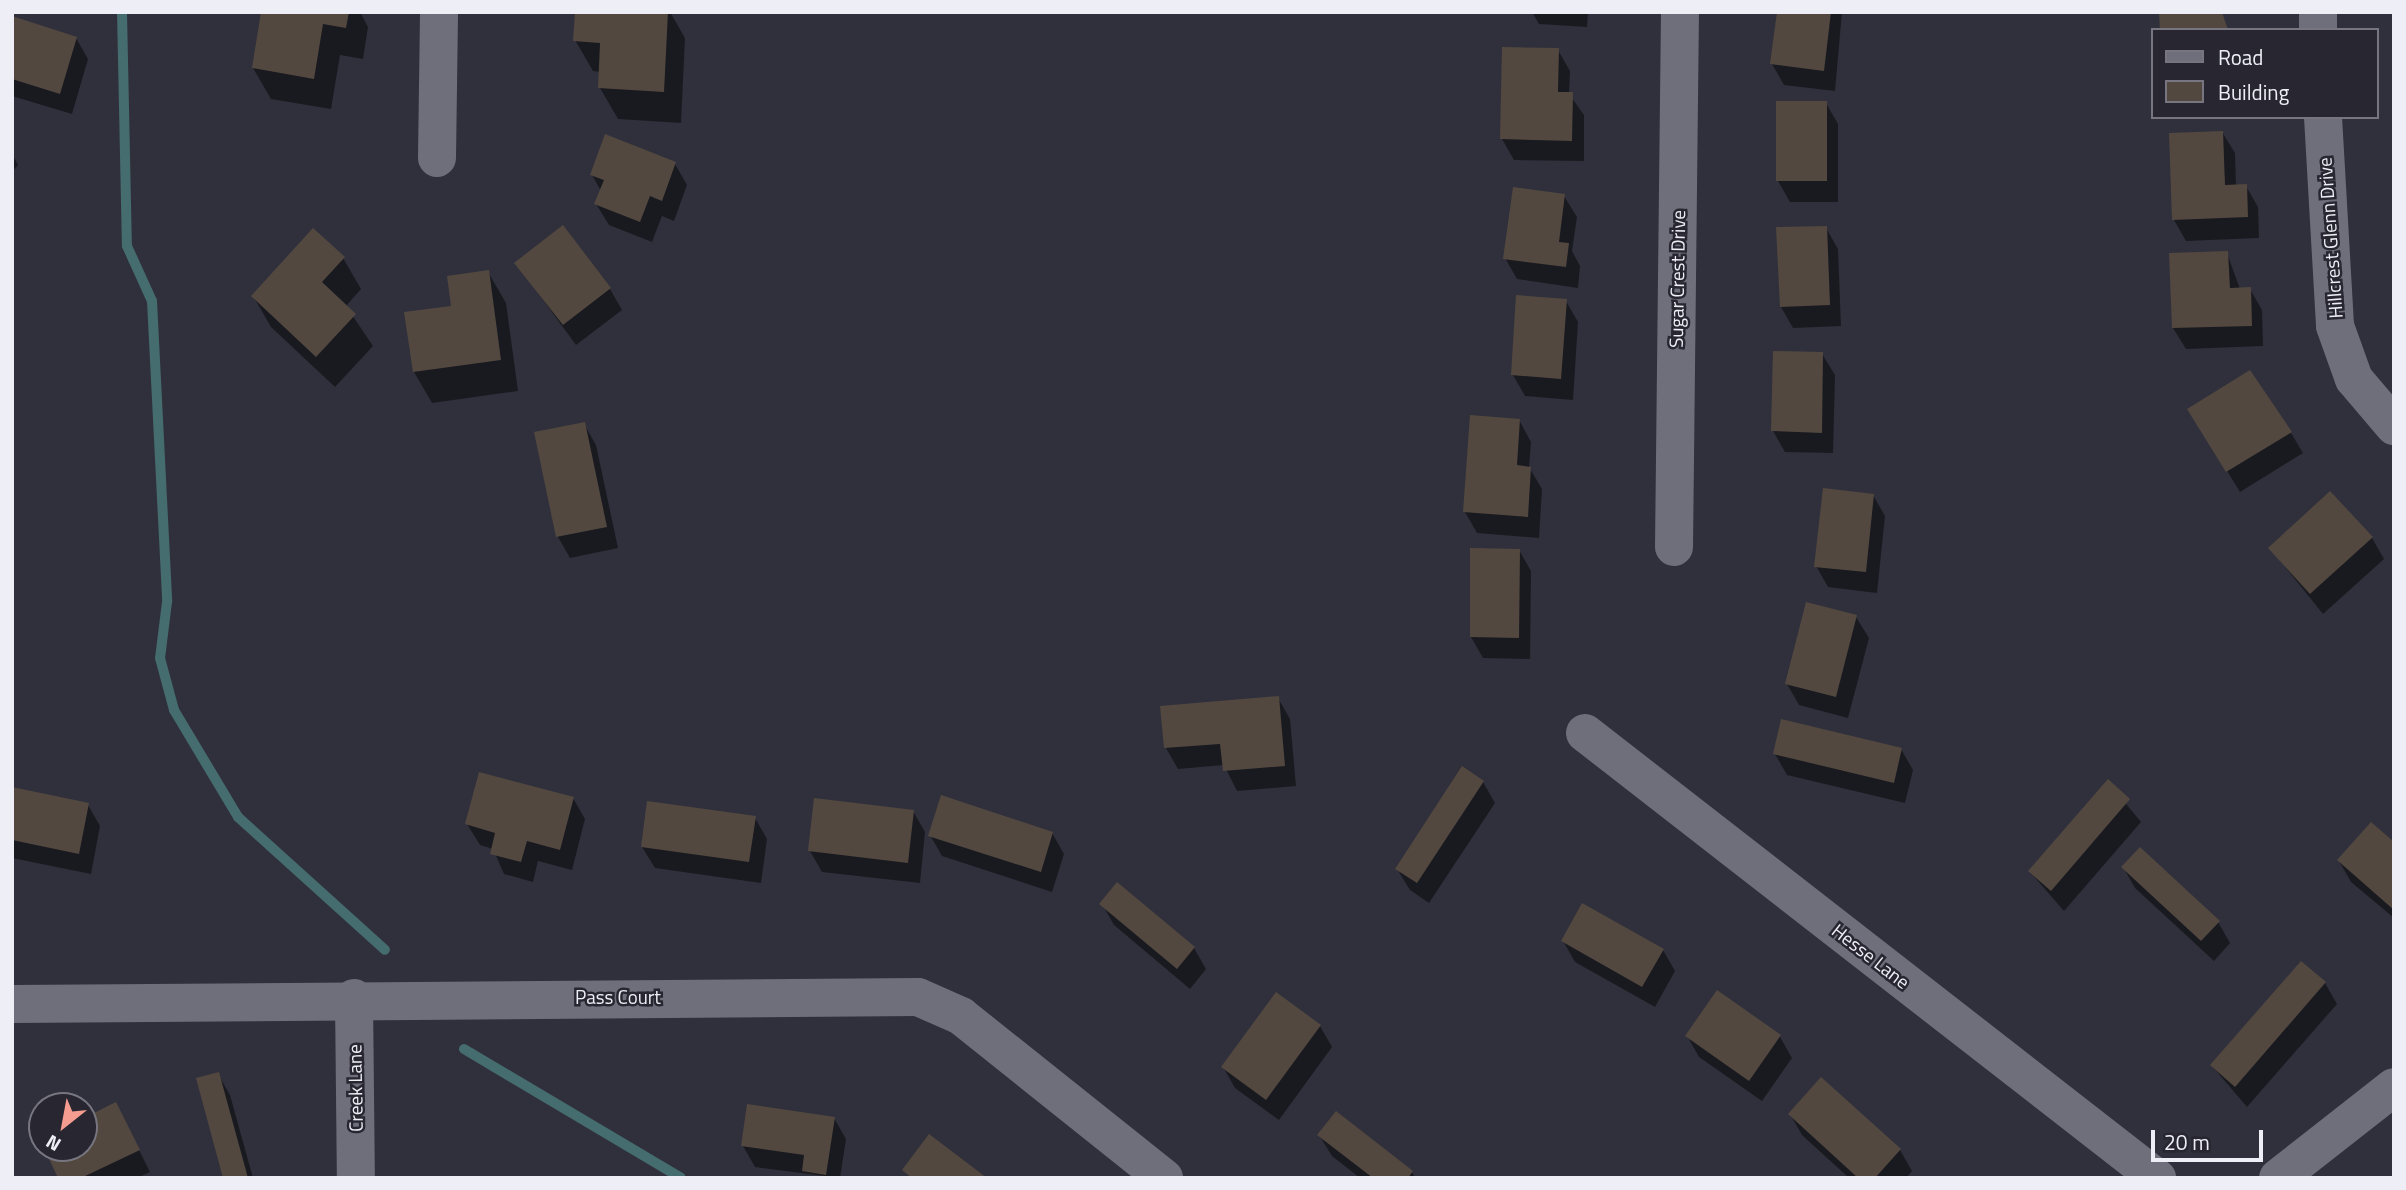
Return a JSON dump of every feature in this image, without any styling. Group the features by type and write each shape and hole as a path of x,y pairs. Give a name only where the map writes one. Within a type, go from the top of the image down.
{"street":[{"path":"437,159 439,12"},
{"name":"Sugar Crest Drive","path":"1674,547 1680,12"},
{"name":"Hillcrest Glenn Drive","path":"2323,119 2335,326 2354,379 2394,426"},
{"name":"Hesse Lane","path":"1585,733 2157,1178"},
{"name":"Pass Court","path":"12,1004 354,999 918,997 961,1016 1164,1178"},
{"name":"Creek Lane","path":"354,999 356,1178"},
{"path":"2278,1178 2394,1087"}],"building":[{"path":"261,12 349,12 346,28 323,24 314,79 252,68"},
{"path":"575,12 668,12 664,92 598,88 600,43 573,41"},
{"path":"1777,12 1831,12 1824,71 1770,64"},
{"path":"2222,12 2227,28 2160,28 2159,13"},
{"path":"12,16 77,37 60,94 12,79"},
{"path":"1502,47 1559,48 1558,92 1573,92 1572,141 1500,139"},
{"path":"1776,101 1827,101 1827,181 1776,181"},
{"path":"2223,131 2225,185 2247,184 2248,217 2172,220 2169,133"},
{"path":"605,134 676,162 662,201 650,196 640,222 594,204 604,180 590,175"},
{"path":"1513,187 1565,194 1559,242 1569,243 1566,267 1503,259"},
{"path":"563,225 611,288 563,325 514,263"},
{"path":"1827,226 1830,305 1780,307 1776,227"},
{"path":"313,228 345,257 322,282 356,314 316,357 251,296"},
{"path":"2228,251 2230,288 2251,287 2252,326 2172,328 2169,253"},
{"path":"489,270 501,360 413,372 404,312 451,306 447,276"},
{"path":"1516,295 1567,299 1561,379 1511,375"},
{"path":"1773,351 1823,352 1822,433 1771,431"},
{"path":"2250,370 2292,432 2226,472 2187,409"},
{"path":"1470,415 1520,419 1517,465 1531,467 1528,517 1463,512"},
{"path":"585,422 607,527 556,537 534,432"},
{"path":"1823,488 1874,494 1866,572 1814,567"},
{"path":"2330,491 2373,537 2310,594 2268,548"},
{"path":"1470,548 1520,549 1519,638 1470,637"},
{"path":"1806,602 1857,615 1836,697 1785,684"},
{"path":"1279,696 1285,766 1223,771 1220,744 1164,748 1160,706"},
{"path":"1781,719 1902,748 1894,783 1773,754"},
{"path":"1462,766 1484,781 1417,883 1395,869"},
{"path":"479,772 574,797 560,850 527,841 521,862 490,854 495,833 465,824"},
{"path":"2108,779 2130,799 2051,891 2028,871"},
{"path":"12,787 89,803 79,854 12,840"},
{"path":"941,795 1053,832 1041,872 928,836"},
{"path":"814,798 914,810 908,863 808,851"},
{"path":"647,801 756,816 749,862 641,847"},
{"path":"2371,822 2394,842 2394,910 2337,860"},
{"path":"2140,847 2220,921 2201,941 2121,867"},
{"path":"1117,882 1195,947 1177,969 1099,904"},
{"path":"1582,903 1664,949 1642,987 1561,941"},
{"path":"2301,961 2326,982 2235,1087 2210,1065"},
{"path":"1717,990 1781,1035 1749,1081 1685,1036"},
{"path":"1276,992 1321,1025 1266,1100 1221,1067"},
{"path":"219,1072 248,1178 223,1178 196,1078"},
{"path":"1821,1077 1901,1149 1875,1178 1858,1178 1788,1114"},
{"path":"116,1102 140,1150 81,1178 58,1178 51,1162 98,1162 98,1111"},
{"path":"747,1104 835,1117 826,1175 802,1171 804,1155 741,1146"},
{"path":"1336,1111 1413,1171 1408,1178 1373,1178 1317,1135"},
{"path":"929,1134 987,1178 912,1178 902,1170"}],"waterway":[{"path":"122,12 127,246 152,301 167,602 160,658 174,710 238,817 385,950"},
{"path":"464,1049 681,1178"}]}
